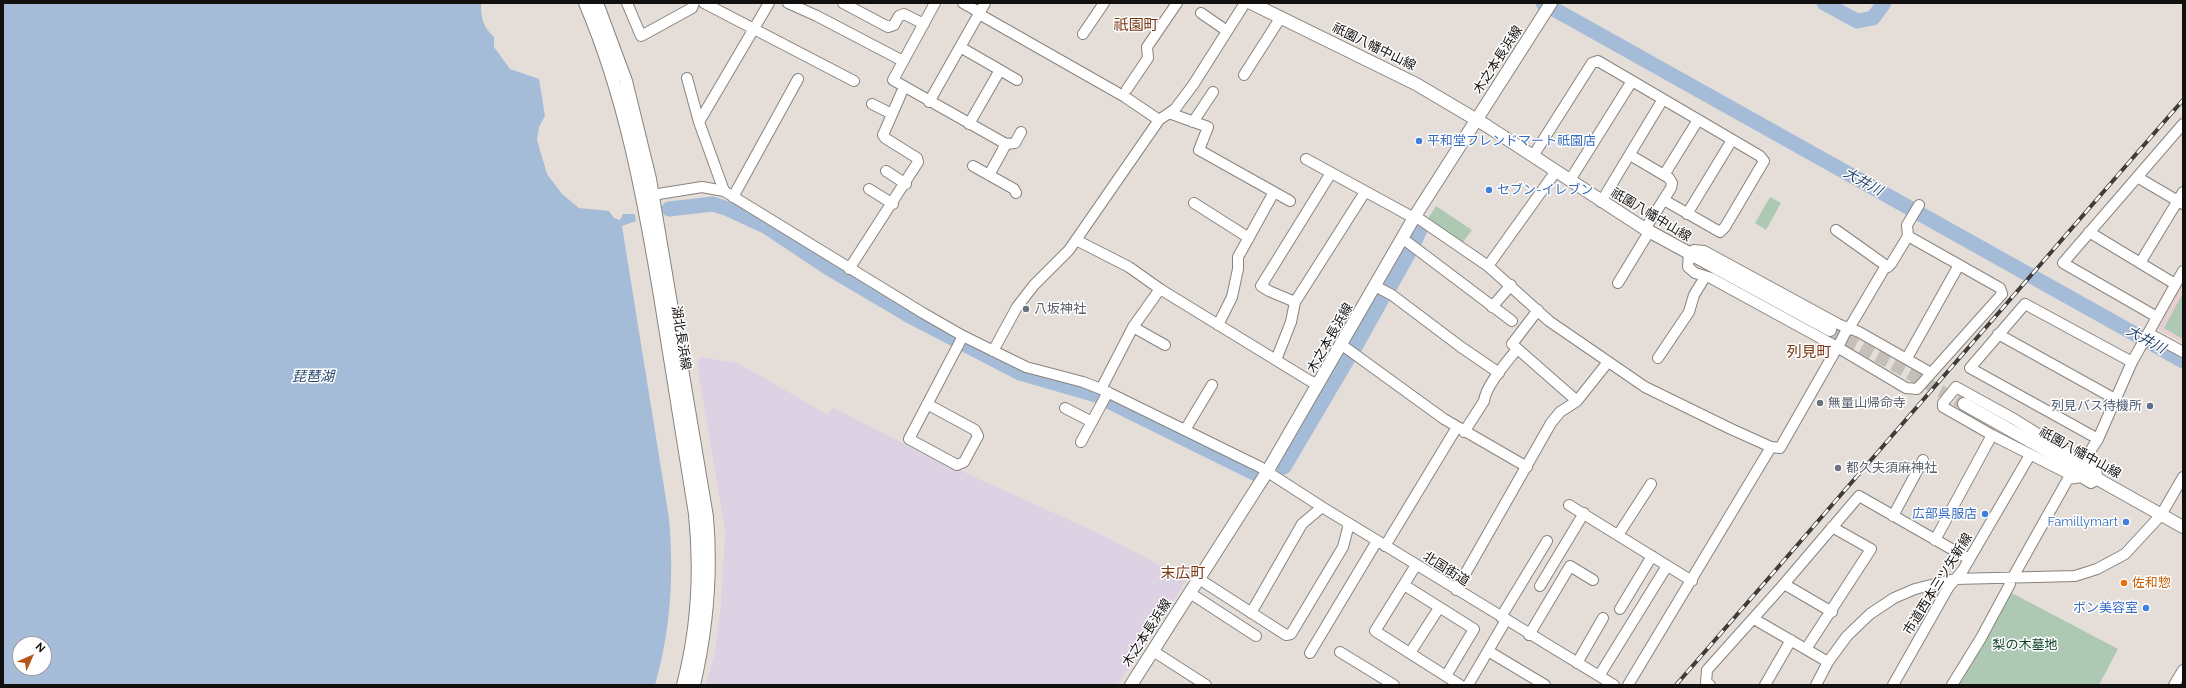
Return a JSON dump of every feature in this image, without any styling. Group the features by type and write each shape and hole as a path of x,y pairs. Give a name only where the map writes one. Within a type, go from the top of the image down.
{"main road":[{"name":"湖北長浜線","path":"585,3 614,81 648,196 707,517 710,568 708,606 702,649 694,685"},
{"name":"湖北長浜線","path":"597,3 626,81 639,129 698,539 698,607 692,648 683,685"},
{"name":"祇園八幡中山線","path":"1251,3 1416,84 1534,156 1601,202 1647,231 1830,330"},
{"name":"木之本長浜線","path":"1131,685 1267,472 1342,345 1402,238 1549,6"},
{"name":"祇園八幡中山線","path":"1964,404 2183,527"}],"street":[{"path":"626,3 641,36 692,8 694,3"},
{"path":"704,3 854,81"},
{"path":"699,122 769,3"},
{"path":"788,3 817,16 903,61"},
{"path":"843,3 888,27 894,25 899,16 904,14 924,24"},
{"path":"935,3 893,80 929,102 1006,144 1015,143 1021,132"},
{"path":"963,3 1124,97 1159,120"},
{"path":"929,102 985,3"},
{"path":"1083,34 1104,3"},
{"path":"1127,89 1148,58 1147,47 1177,3"},
{"path":"993,351 1017,307 1076,240 1100,202 1159,120 1175,108 1193,85 1245,3"},
{"path":"1201,13 1227,31"},
{"path":"1244,75 1282,18"},
{"path":"960,47 1017,80"},
{"path":"1534,156 1594,62 1598,61 1760,156 1764,161 1723,230 1717,232 1664,200"},
{"path":"969,124 1000,70"},
{"path":"687,78 699,122 724,191"},
{"path":"733,197 798,79"},
{"path":"1570,180 1632,81"},
{"path":"850,269 906,184 918,161 917,158 884,137 883,131 904,87"},
{"path":"1193,122 1213,92"},
{"path":"1601,202 1663,99"},
{"path":"872,104 892,114"},
{"path":"1169,113 1208,127 1199,150 1290,201"},
{"path":"1664,175 1698,120"},
{"path":"2157,317 2063,263 2183,124"},
{"path":"1688,214 1732,140"},
{"path":"989,175 1006,144"},
{"path":"1618,283 1672,184 1671,180 1664,175 1630,155"},
{"path":"1306,159 1365,192 1415,217 1488,266 1511,285 1549,321 1645,387 1730,429 1771,447 1780,448 1843,337 1884,269 1888,267 1908,236 1907,225 1917,209"},
{"path":"973,166 1014,189 1016,193"},
{"path":"886,171 906,184"},
{"path":"1488,266 1556,171"},
{"path":"1295,302 1261,286 1331,173"},
{"path":"2137,177 2180,203"},
{"path":"648,196 702,187 724,191"},
{"path":"869,189 893,204"},
{"name":"北国街道","path":"724,191 961,340 993,351 1035,370 1083,382 1104,394 1185,430 1267,472 1529,635 1614,685"},
{"path":"1218,324 1232,297 1238,269 1238,257 1274,192"},
{"path":"1276,360 1291,322 1295,302 1365,192"},
{"path":"2140,263 2180,203 2183,192"},
{"path":"1194,202 1249,238"},
{"path":"1836,230 1888,267"},
{"path":"2089,232 2175,284"},
{"path":"1843,337 1838,324 1704,251 1694,250 1689,253 1687,262 1690,270 1843,337 1906,388 1917,389 2002,294 2000,288 1908,236"},
{"path":"1402,238 1512,321"},
{"path":"1076,240 1129,267 1160,289 1310,381 1319,384"},
{"path":"1907,358 1959,265"},
{"path":"2083,462 2098,439 2132,362 2183,271"},
{"path":"1658,358 1689,312 1694,295 1705,277"},
{"path":"1492,307 1511,285"},
{"path":"1375,286 1392,295 1461,347 1499,373"},
{"path":"1081,442 1092,422 1133,327 1160,289"},
{"path":"2098,439 1970,368 2025,304 2132,362"},
{"path":"1538,310 1512,344 1577,401"},
{"path":"1133,327 1165,345"},
{"path":"1843,337 1859,332 1932,373"},
{"path":"1998,334 2115,399"},
{"path":"2146,337 2183,352"},
{"path":"927,404 975,430 978,436 964,462 957,465 908,439 961,340"},
{"path":"1342,345 1460,430 1526,467"},
{"path":"1310,653 1381,544 1517,349"},
{"path":"1456,590 1551,423 1560,412 1577,401 1608,362"},
{"path":"1185,430 1212,385"},
{"path":"1956,386 2014,418 2083,462 2096,471 2098,479 2091,483 2081,477 2065,472 2030,455 1943,407 1943,403 1956,386"},
{"path":"1065,408 1092,422"},
{"path":"1935,540 1992,435"},
{"path":"1628,685 1692,581 1771,447"},
{"name":"市道西本三ツ矢新線","path":"1893,685 2030,455"},
{"path":"1893,516 1923,460"},
{"path":"1952,685 1981,638 2068,479 2081,477"},
{"path":"1816,685 1828,662 1847,636 1870,614 1894,598 1915,589 1955,579 2012,580 2075,576 2097,570 2125,554 2161,515 2183,477"},
{"path":"1618,535 1651,484"},
{"path":"1710,685 1706,683 1707,670 1784,584 1859,496 1969,559"},
{"path":"1569,505 1692,581"},
{"path":"1251,613 1302,524 1322,507"},
{"path":"1540,586 1584,513"},
{"path":"1199,579 1286,635 1291,634 1343,547 1349,524"},
{"path":"1806,649 1832,612 1871,549 1832,527"},
{"path":"1472,683 1503,619 1547,542"},
{"path":"1620,609 1652,556"},
{"path":"1416,565 1376,631 1460,685"},
{"path":"1529,635 1570,566 1593,580"},
{"path":"1599,676 1667,566"},
{"path":"1784,584 1832,612"},
{"path":"1404,585 1474,629 1446,676"},
{"path":"1190,593 1256,636"},
{"path":"1410,654 1439,608"},
{"path":"1577,663 1603,618"},
{"path":"1754,618 1828,662"},
{"path":"1765,685 1791,640"},
{"path":"1153,651 1206,685"},
{"path":"1488,651 1546,685"},
{"path":"1340,652 1394,685"},
{"path":"2174,685 2183,670"}],"shaded area":[{"path":"2183,284 2183,343 2158,329"},
{"path":"700,357 738,363 828,415 832,407 924,454 1098,533 1187,579 1117,685 705,685 714,656 721,605 725,531 697,365"}],"green space":[{"path":"1770,197 1781,203 1766,230 1755,223"},
{"path":"1436,206 1472,230 1463,242 1427,220"},
{"path":"2183,293 2183,339 2164,328"},
{"name":"梨の木墓地","path":"2008,591 2118,649 2099,685 1953,685"}],"water":[{"name":"琵琶湖","path":"3,3 481,3 483,22 494,37 494,47 510,69 539,79 545,116 539,127 537,140 547,174 562,194 579,208 609,211 614,218 620,220 623,214 635,214 636,221 622,226 669,518 671,560 668,623 665,644 655,685 3,685"}],"waterway":[{"name":"大井川","path":"1543,3 2183,361"},
{"path":"1824,3 1857,21 1873,18 1884,3"},
{"path":"669,209 713,204 728,209 767,227 827,267 910,316 1020,373 1096,395 1254,473"},
{"path":"1414,243 1422,225"},
{"path":"1389,288 1411,249"},
{"path":"1355,347 1384,295"},
{"path":"1284,467 1350,355"}],"tunnel":[{"path":"1830,330 1964,404"}],"railway":[{"path":"1676,685 2183,100"}],"place":[{"name":"平和堂フレンドマート祇園店","path":"1419,141"},
{"name":"セブン-イレブン","path":"1489,190"},
{"name":"八坂神社","path":"1026,309"},
{"name":"無量山帰命寺","path":"1820,403"},
{"name":"列見バス待機所","path":"2150,406"},
{"name":"都久夫須麻神社","path":"1838,468"},
{"name":"広部呉服店","path":"1985,514"},
{"name":"Famillymart","path":"2126,522"},
{"name":"佐和惣","path":"2124,583"},
{"name":"ボン美容室","path":"2146,608"}],"district":[{"name":"祇園町","path":"1136,25"},
{"name":"列見町","path":"1809,352"},
{"name":"末広町","path":"1183,573"}]}
